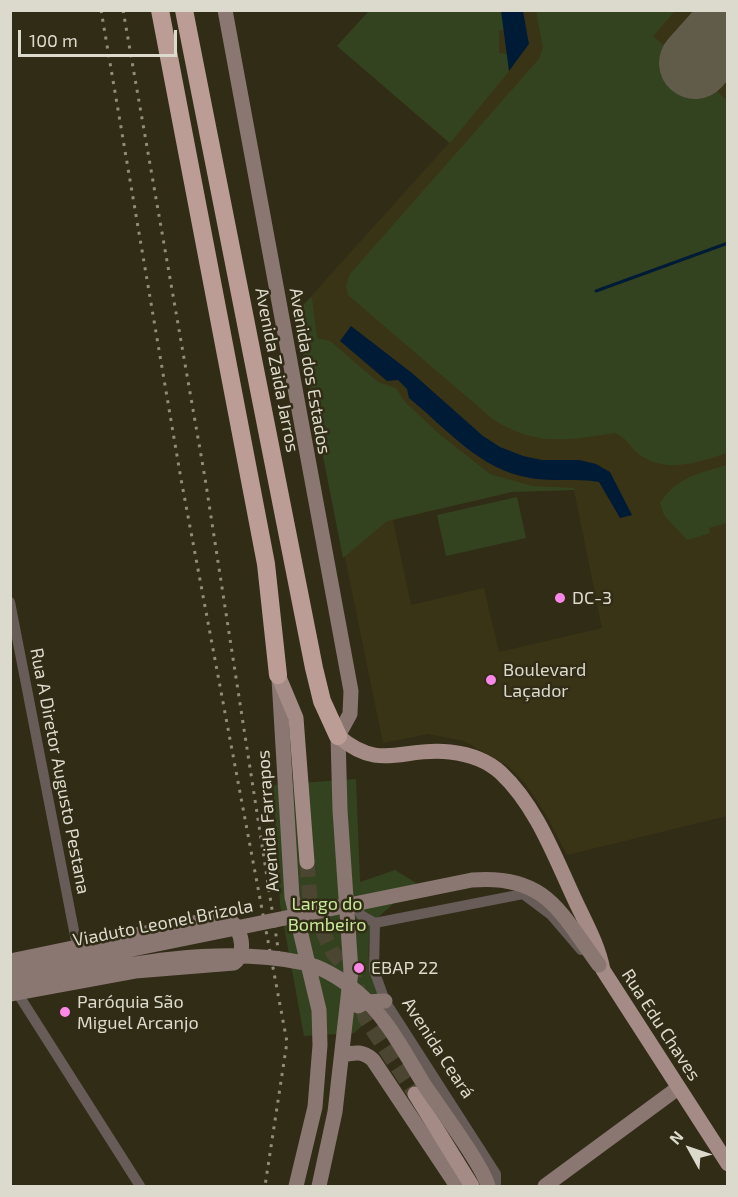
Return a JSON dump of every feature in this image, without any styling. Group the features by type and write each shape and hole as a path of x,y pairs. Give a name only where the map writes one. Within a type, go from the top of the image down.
{"highway":[{"path":"160,10 266,564 278,675"},
{"name":"Avenida Zaida Jarros","path":"184,10 314,668 322,701 338,736"}],"main road":[{"name":"Avenida dos Estados","path":"225,10 348,671 350,714 338,736"},
{"name":"Avenida Farrapos","path":"278,675 296,718 307,862"},
{"name":"Avenida Farrapos","path":"278,675 292,897 312,978 319,1022 315,1107 296,1186"},
{"path":"319,1186 335,1112 351,971 344,887 338,736"},
{"path":"338,736 355,749 375,756 386,758 435,751 452,752 488,763 499,771 521,794 536,819 599,952 601,968"},
{"name":"Viaduto Leonel Brizola","path":"10,974 472,880 498,878 522,883 543,894 558,909 601,968"},
{"path":"10,961 222,917 228,918 236,926 242,949 239,960 234,963 135,971 13,992"},
{"name":"Viaduto Leonel Brizola","path":"13,992 127,965 209,957 256,957 306,963 334,976 357,992 381,1018 488,1186"},
{"name":"Rua Edu Chaves","path":"601,968 728,1164"},
{"path":"347,1011 366,1002 385,1001"},
{"path":"343,1055 365,1053 373,1060 457,1186"},
{"path":"545,1186 678,1088"},
{"path":"415,1094 472,1186"}],"street":[{"name":"Rua A Diretor Augusto Pestana","path":"10,602 77,946"},
{"path":"344,887 361,915 375,923"},
{"name":"Rua Edu Chaves","path":"375,923 523,894 551,915 589,960 601,968"},
{"name":"Avenida Ceará","path":"375,923 374,970 385,1001 496,1174 496,1186"},
{"path":"13,992 140,1186"}],"shaded area":[{"path":"369,11 727,11 727,816 567,855 545,813 524,782 508,766 464,741 428,734 383,743 295,314 449,143 337,46","holes":["574,490 602,628 499,652 484,588 411,605 393,520 512,492"]}],"green space":[{"path":"369,11 501,11 505,30 499,30 499,53 508,54 509,71 450,143 337,46"},
{"path":"536,11 675,11 653,36 727,100 727,453 695,463 661,464 640,455 615,433 553,439 539,438 510,429 494,420 348,295 346,286 350,274 539,59 543,48"},
{"path":"312,298 317,338 330,341 378,382 396,388 405,402 439,434 490,474 532,486 574,488 574,490 512,492 387,521 343,558 295,314"},
{"path":"727,465 727,523 709,528 710,533 687,540 664,515 660,503 681,481"},
{"path":"517,497 526,538 446,556 437,515"},
{"name":"Largo do Bombeiro","path":"356,779 360,882 395,870 416,883 371,924 370,967 384,1007 354,1033 304,1036 280,904 273,785"}],"water":[{"path":"501,11 523,11 529,44 509,71"},
{"path":"351,326 412,373 483,436 500,447 542,460 579,460 596,464 610,472 632,515 620,518 599,482 547,480 512,474 465,447 409,398 407,389 398,380 387,381 340,341"}],"waterway":[{"path":"596,291 728,243"}],"runway":[{"path":"695,63 728,26"}],"tunnel":[{"path":"307,862 310,901 320,926 333,953 354,975 365,1018 415,1094"}],"railway":[{"path":"101,10 181,479 287,1042 265,1186"},
{"path":"123,10 205,478 280,961"}],"place":[{"name":"DC-3","path":"560,598"},
{"name":"Boulevard Laçador","path":"491,680"},
{"name":"EBAP 22","path":"359,968"},
{"name":"Paróquia São Miguel Arcanjo","path":"65,1012"}]}
